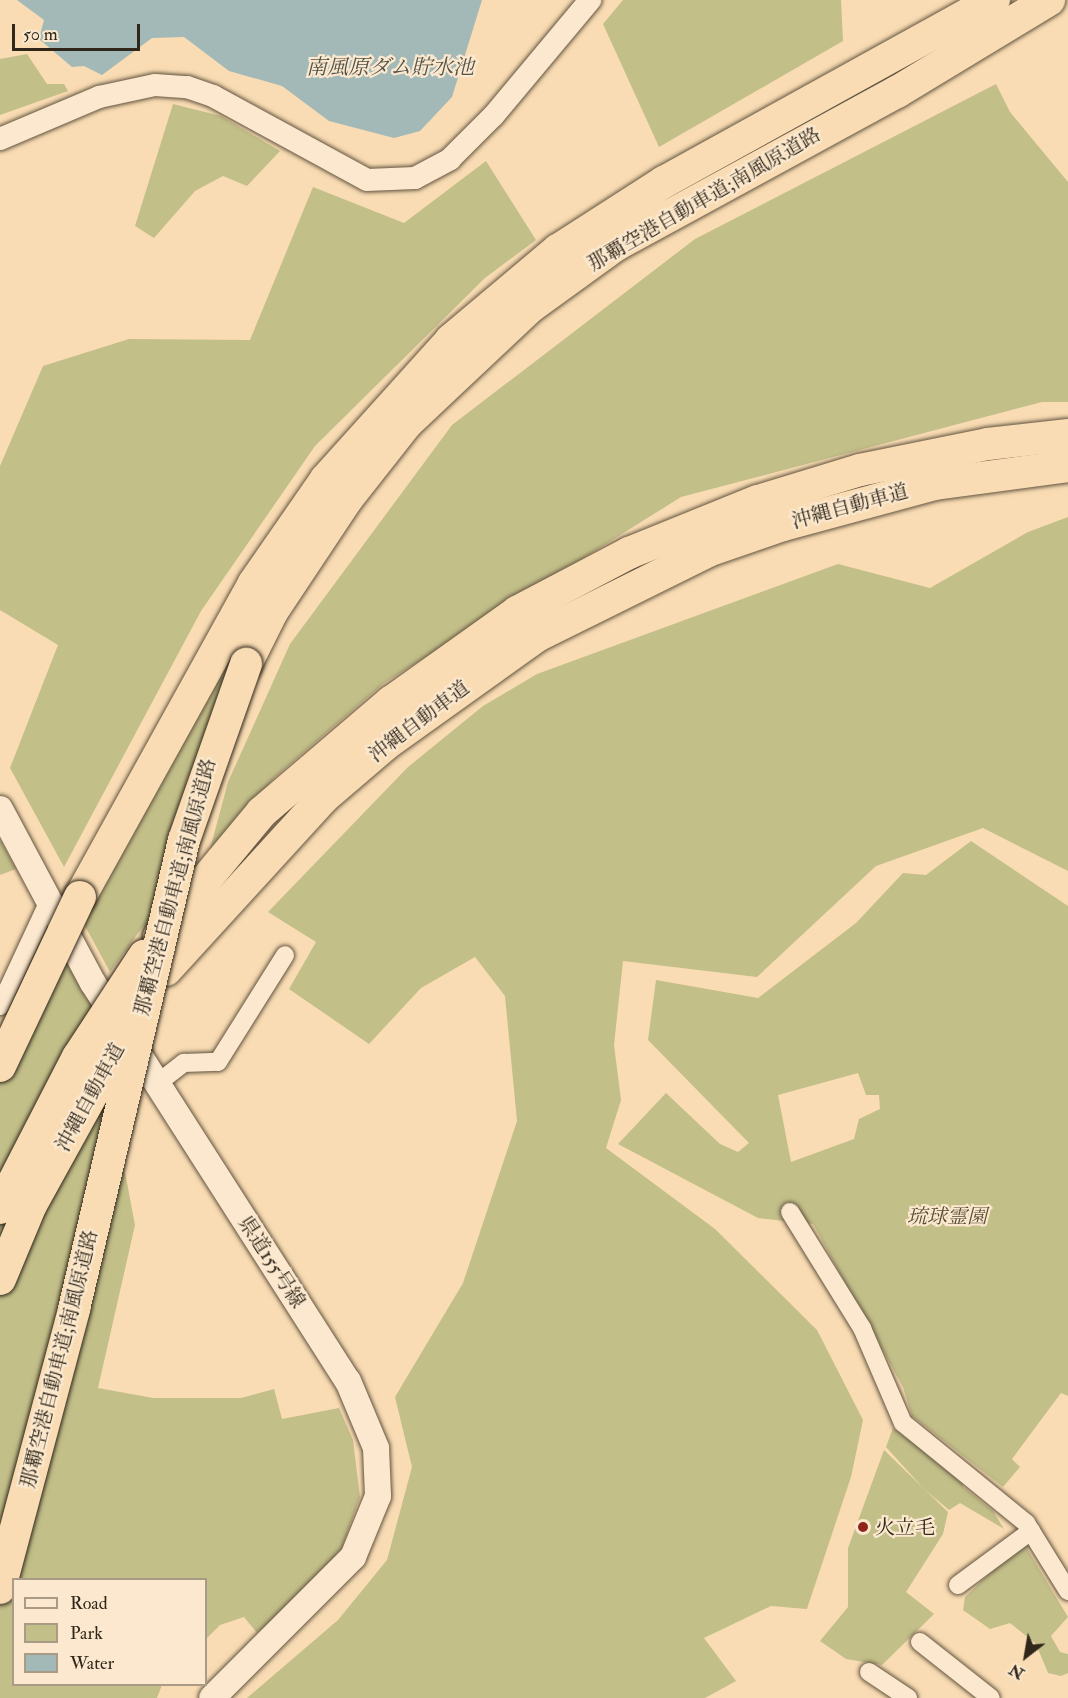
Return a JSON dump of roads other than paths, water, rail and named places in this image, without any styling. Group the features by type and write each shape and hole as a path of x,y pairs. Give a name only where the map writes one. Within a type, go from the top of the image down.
{"highway":[{"name":"那覇空港自動車道;南風原道路","path":"0,1066 80,897 254,583 326,478 385,409 512,286 664,182 994,0"},
{"name":"那覇空港自動車道;南風原道路","path":"0,1588 74,1310 184,840 230,697 272,612 347,499 406,424 529,308 616,245 897,92 1049,0"},
{"name":"沖縄自動車道","path":"0,1208 78,1057 155,963 262,812 391,702 517,612 629,553 758,501 913,458 1068,435"},
{"name":"沖縄自動車道","path":"0,1280 31,1205 102,1071 155,963 323,798 386,744 537,636 708,551 783,525 935,484 1068,466"}],"main road":[{"name":"県道155号線","path":"0,809 93,982 348,1382 364,1413 379,1465 374,1515 352,1557 212,1698"}],"street":[{"path":"0,139 99,97 155,85 187,87 367,180 415,178 450,159 494,115 590,0"},
{"path":"2,998 49,901"},
{"path":"158,1083 184,1063 218,1062 285,955"},
{"path":"790,1212 862,1328 903,1423 1001,1499 1031,1531 1068,1591"},
{"path":"958,1585 1031,1531"},
{"path":"920,1642 991,1698"},
{"path":"869,1672 908,1698"}],"water":[{"name":"南風原ダム貯水池","path":"17,0 482,0 452,97 420,131 394,138 329,121 282,86 229,71 184,37 152,38 102,75 84,66 72,67 39,39 44,20"}],"place":[{"name":"火立毛","path":"863,1527"}],"park label":[{"name":"琉球霊園","path":"947,1216"}]}
